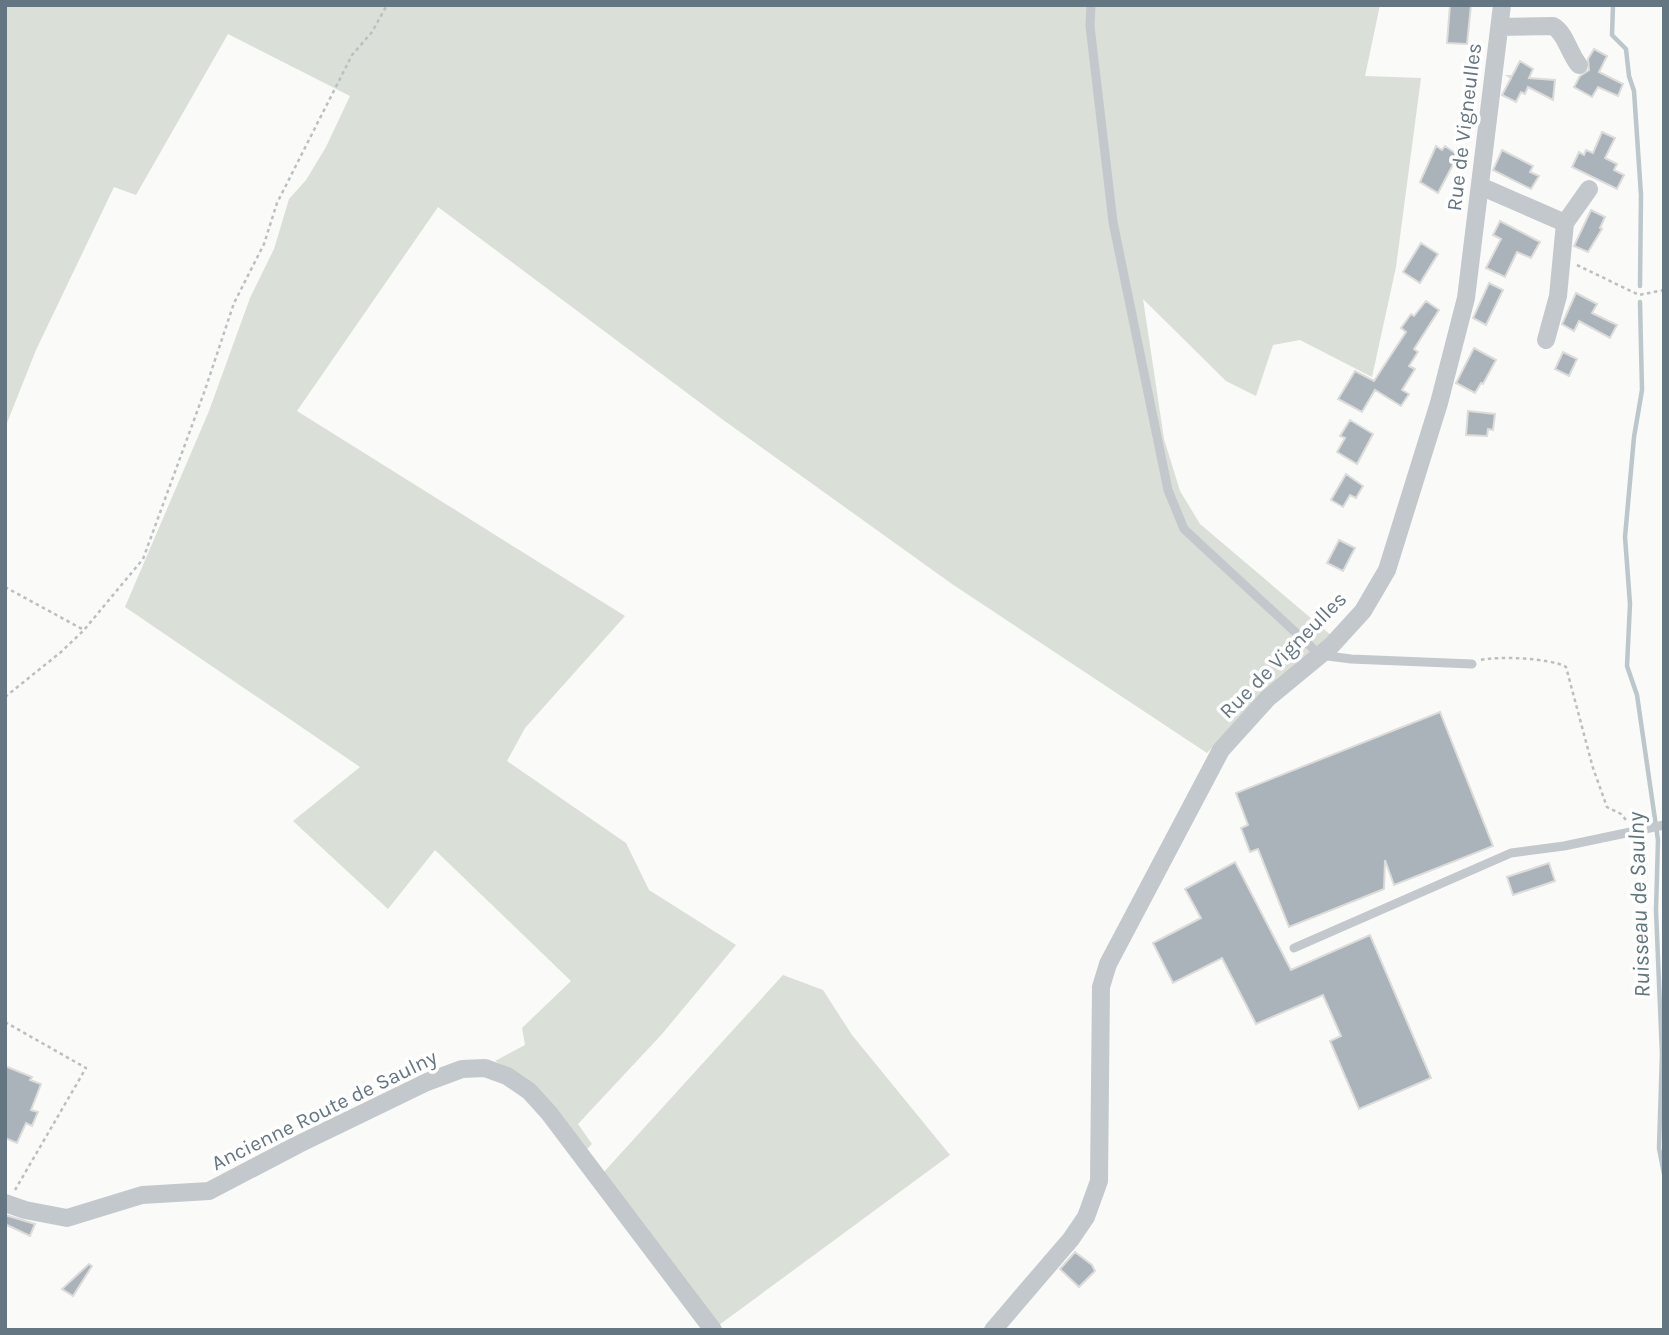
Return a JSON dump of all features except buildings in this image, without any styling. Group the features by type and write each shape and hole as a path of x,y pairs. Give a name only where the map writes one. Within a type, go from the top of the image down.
{"street":[{"name":"Rue de Vigneulles","path":"993,1330 1071,1239 1086,1217 1099,1181 1101,987 1108,964 1221,750 1268,698 1320,655 1363,611 1393,553 1439,403 1466,298 1502,5"},
{"path":"1500,27 1553,26 1562,34 1570,55 1579,65"},
{"path":"1480,186 1565,223"},
{"path":"1546,340 1558,296 1565,223 1589,189"},
{"name":"Ancienne Route de Saulny","path":"6,1203 24,1210 67,1218 142,1195 209,1191 428,1082 462,1069 485,1068 507,1076 529,1091 549,1113 713,1330"}],"lane":[{"path":"1091,5 1090,26 1113,222 1168,490 1184,529 1320,655 1351,659 1472,664"},
{"path":"1294,948 1511,853 1564,846 1659,825"}],"path":[{"path":"5,697 84,630 143,559 234,303 264,244 277,203 352,55 372,32 387,5"},
{"path":"1562,258 1639,295 1664,290"},
{"path":"5,587 84,630"},
{"path":"1472,664 1486,659 1517,659 1560,663 1566,667 1592,768 1607,807 1621,814 1635,832"},
{"path":"5,1022 86,1068 6,1203"}],"shaded area":[{"path":"5,5 1380,5 1365,76 1421,78 1396,267 1372,377 1300,340 1273,345 1256,396 1226,381 1143,299 1164,439 1180,491 1200,524 1332,636 1261,698 1207,753 952,584 722,419 438,207 297,411 625,616 525,728 507,761 626,843 649,890 736,945 662,1034 578,1124 592,1144 585,1151 513,1072 495,1061 525,1045 522,1028 571,981 435,850 388,909 293,821 360,767 125,607 209,411 250,298 274,249 289,199 306,180 326,147 350,96 228,34 136,195 114,187 36,350 5,428"},
{"path":"783,975 823,990 852,1035 950,1155 719,1325 603,1173"}],"waterway":[{"name":"Ruisseau de Saulny","path":"1613,5 1612,35 1626,49 1629,76 1634,91 1641,195 1640,286"},
{"name":"Ruisseau de Saulny","path":"1640,302 1642,390 1634,437 1625,537 1630,604 1627,666 1637,695 1658,840 1656,910 1662,1054 1659,1148 1664,1174"}]}
